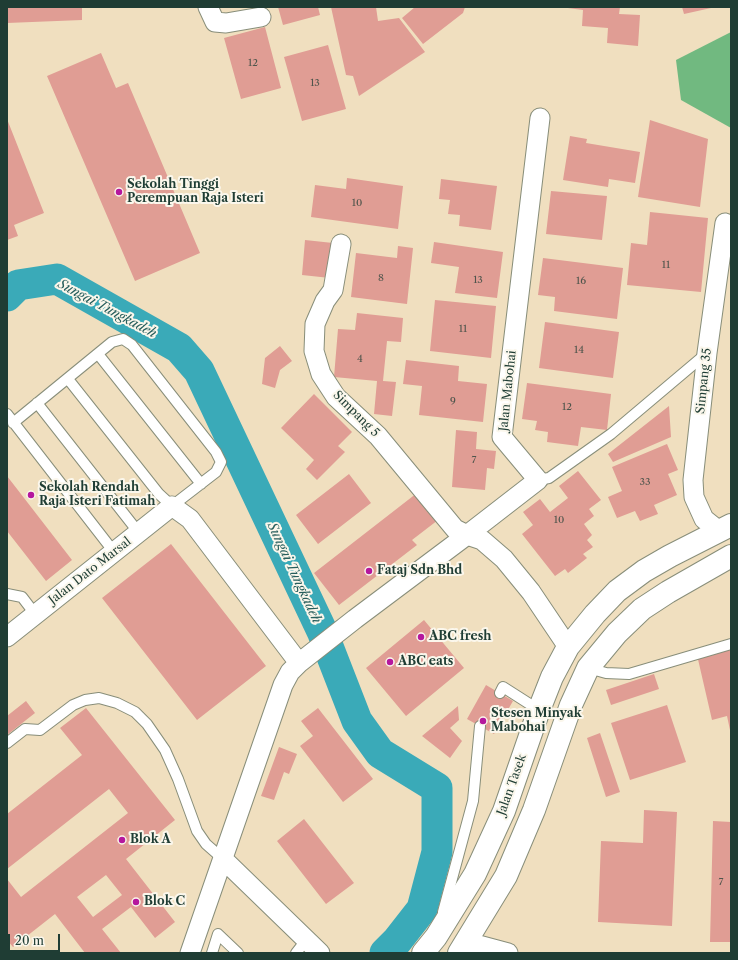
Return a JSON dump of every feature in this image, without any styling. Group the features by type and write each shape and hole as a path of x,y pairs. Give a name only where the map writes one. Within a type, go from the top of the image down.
{"main road":[{"name":"Jalan Tasek","path":"430,945 475,874 504,811 552,677 568,647 595,614 617,591 644,571 725,528"},
{"path":"463,947 506,876 534,810 571,705 588,668 617,633 642,609 668,592 731,556"}],"street":[{"path":"208,7 215,22 226,23 261,17"},
{"name":"Jalan Mabohai","path":"538,480 502,437 540,118"},
{"name":"Simpang 35","path":"725,224 707,353 693,480 694,497 704,519 725,528"},
{"name":"Simpang 5","path":"341,244 333,290 325,300 316,324 314,351 321,374 336,397 378,436 455,529 467,535"},
{"path":"190,953 283,685 290,672 305,658 355,619 538,480"},
{"path":"172,506 190,519 305,658"},
{"name":"Jalan Dato Marsal","path":"7,636 172,506"},
{"path":"467,535 482,540 504,559 530,592 568,647"},
{"path":"223,859 301,946 320,953"},
{"path":"463,947 508,953"}],"lane":[{"path":"68,379 159,494 172,506 216,472 221,462 216,452 132,345 123,339 112,342 37,403 10,419 114,552"},
{"path":"538,480 549,478 611,434 707,353"},
{"path":"98,354 201,484"},
{"path":"37,403 139,533"},
{"path":"7,594 22,598 35,614"},
{"path":"588,668 606,673 629,674 731,644"},
{"path":"500,693 503,687 539,710"},
{"path":"7,743 25,729 40,730 73,705 85,700 99,698 123,706 135,712 147,724 165,750 178,779 197,831 206,844 223,859"},
{"path":"430,945 473,801 480,726"},
{"path":"212,953 218,934 238,953"}],"green space":[{"path":"731,32 731,128 681,100 676,60"}],"building":[{"path":"7,7 82,7 82,20 7,23"},
{"path":"278,7 318,7 320,15 283,25"},
{"path":"331,7 376,7 378,21 399,18 425,52 359,96 353,76 346,75"},
{"path":"415,7 465,7 463,13 423,44 402,18"},
{"path":"560,7 620,7 619,14 640,15 638,46 607,43 608,28 582,26 583,10"},
{"path":"682,7 711,7 711,8 684,14"},
{"path":"265,27 281,88 241,99 224,38"},
{"path":"328,45 346,109 302,121 284,57"},
{"path":"101,53 116,88 128,83 200,253 135,281 47,76"},
{"path":"7,119 44,213 14,225 18,236 7,240"},
{"path":"650,120 708,139 700,207 638,197"},
{"path":"570,136 587,139 586,143 640,152 635,183 609,179 608,187 563,180"},
{"path":"347,178 403,186 398,229 311,217 315,185 346,189"},
{"path":"441,179 497,186 491,230 459,226 460,215 448,214 450,200 439,199"},
{"path":"551,191 607,196 602,240 546,234"},
{"path":"650,212 708,218 701,292 627,285 631,243 647,245"},
{"path":"305,240 333,243 330,278 302,275"},
{"path":"434,242 503,252 497,298 455,293 459,267 431,263"},
{"path":"398,246 413,248 407,304 351,297 356,253 397,258"},
{"path":"543,258 623,268 617,319 554,311 555,297 538,295"},
{"path":"435,300 496,306 491,358 430,351"},
{"path":"357,313 403,318 401,342 387,341 383,381 396,382 392,416 374,414 377,381 334,377 338,329 355,330"},
{"path":"545,322 619,332 613,378 539,368"},
{"path":"280,346 292,361 280,370 275,388 262,384 265,358"},
{"path":"406,360 459,366 458,381 487,384 483,422 419,415 422,386 403,384"},
{"path":"527,383 611,394 607,430 581,427 578,446 547,442 548,432 535,430 537,421 522,419"},
{"path":"314,394 352,432 338,446 345,452 317,480 306,469 314,460 281,428"},
{"path":"669,406 671,437 613,462 608,454"},
{"path":"456,430 477,432 476,449 496,451 494,469 487,468 485,490 452,487"},
{"path":"667,444 678,470 668,474 677,495 654,505 658,514 640,521 635,511 617,518 608,497 622,491 612,467"},
{"path":"578,471 601,500 589,509 594,516 584,524 592,535 587,540 593,547 583,554 587,558 568,573 565,569 555,576 522,534 533,525 523,512 540,499 550,512 568,498 559,486"},
{"path":"349,474 371,503 318,544 296,515"},
{"path":"7,476 72,560 46,581 7,531"},
{"path":"417,493 438,520 412,540 417,545 339,605 314,573"},
{"path":"171,544 266,666 197,720 102,598"},
{"path":"424,620 464,668 406,716 366,668"},
{"path":"731,647 730,730 727,716 712,720 697,655"},
{"path":"654,674 659,689 611,705 606,690"},
{"path":"486,685 513,701 494,734 467,719"},
{"path":"26,701 35,713 7,735 7,716"},
{"path":"667,705 686,762 630,780 611,723"},
{"path":"458,706 459,720 450,728 462,741 450,758 422,736"},
{"name":"Blok A","path":"86,708 175,820 126,859 175,922 155,938 131,907 102,929 121,953 85,953 55,914 13,947 7,940 7,879 21,897 128,813 109,789 7,869 7,814 82,755 60,728","holes":["106,875 122,895 93,917 77,897"]},
{"path":"318,708 373,779 343,802 300,746 313,736 301,721"},
{"path":"600,733 620,792 606,797 587,738"},
{"path":"279,747 297,754 289,774 284,772 274,800 261,796"},
{"path":"644,810 677,812 672,926 598,922 601,841 643,843"},
{"path":"304,819 354,883 326,904 277,841"},
{"path":"713,821 731,822 731,942 710,942"}],"waterway":[{"name":"Sungai Tungkadeh","path":"7,296 18,285 57,279 179,348 199,371 322,631 357,721 380,753 437,788 437,852 422,909 397,941 385,953"}],"place":[{"name":"Sekolah Tinggi Perempuan Raja Isteri","path":"119,192"},
{"name":"Sekolah Rendah Raja Isteri Fatimah","path":"31,495"},
{"name":"Fataj Sdn Bhd","path":"369,571"},
{"name":"ABC fresh","path":"421,637"},
{"name":"ABC eats","path":"390,662"},
{"name":"Stesen Minyak Mabohai","path":"483,721"},
{"name":"Blok A","path":"122,840"},
{"name":"Blok C","path":"136,902"}]}
